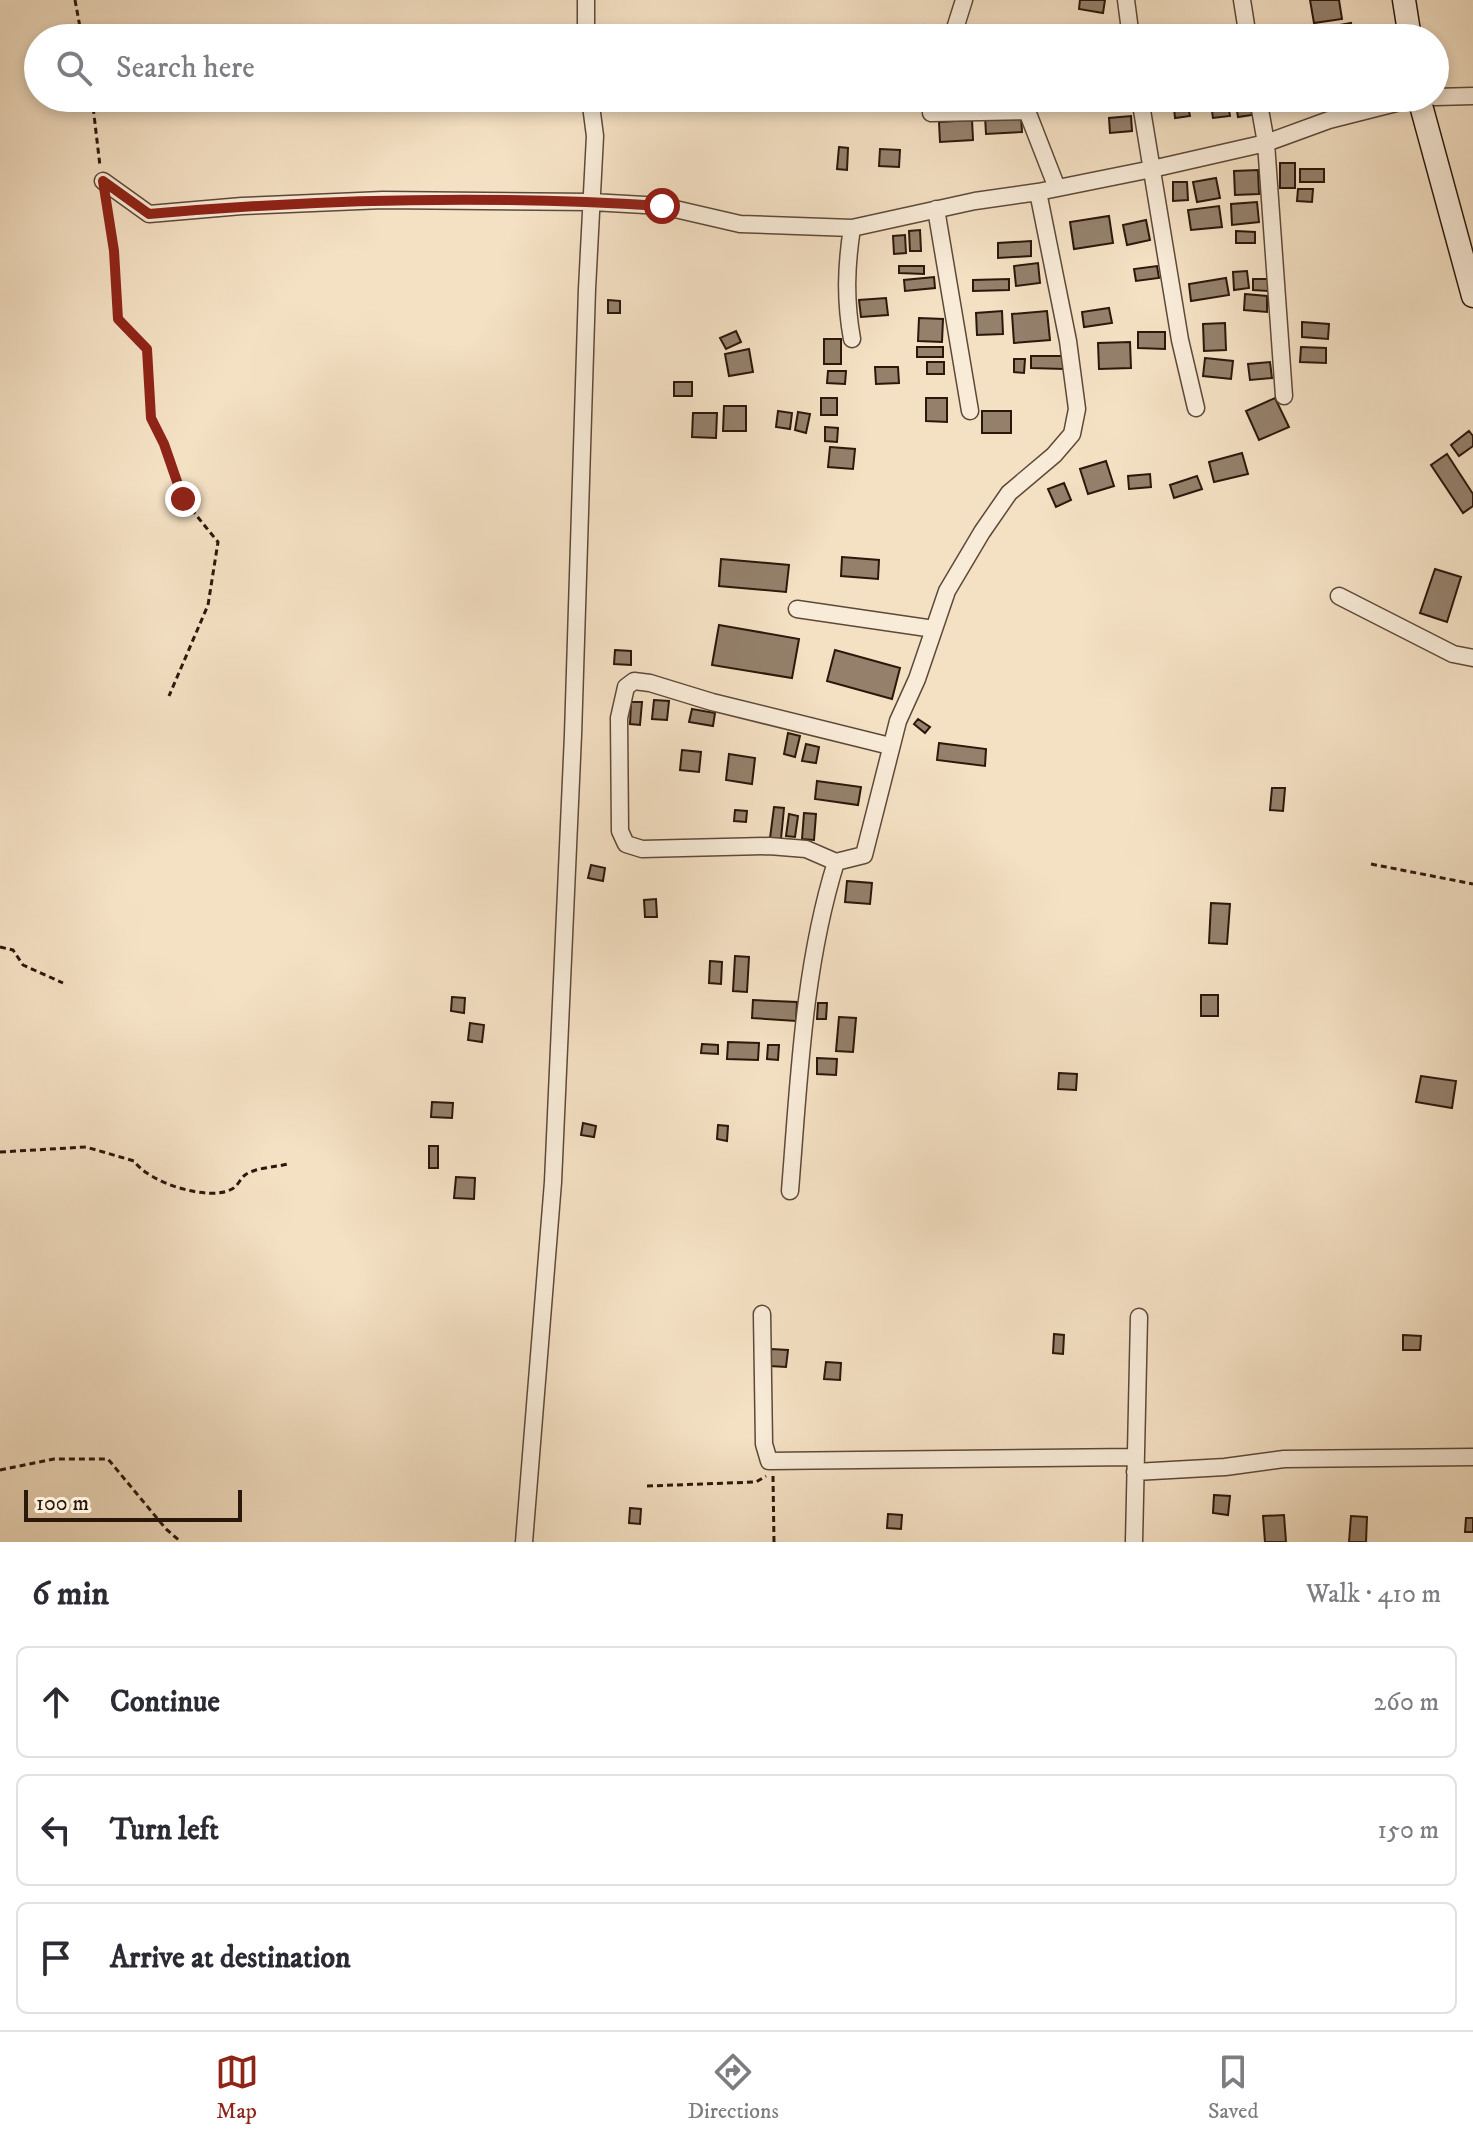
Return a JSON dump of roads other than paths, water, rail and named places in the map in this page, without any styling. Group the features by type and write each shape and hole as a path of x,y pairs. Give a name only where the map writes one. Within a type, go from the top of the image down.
{"main road":[{"path":"1404,0 1408,24"},
{"path":"1421,112 1473,296"}],"street":[{"path":"586,0 586,24"},
{"path":"956,24 964,0"},
{"path":"1126,0 1129,24"},
{"path":"1242,0 1246,24"},
{"path":"1449,97 1473,96"},
{"path":"524,1542 553,1182 595,136 592,112"},
{"path":"931,112 979,112"},
{"path":"1027,112 1057,188"},
{"path":"1142,112 1180,340 1196,408"},
{"path":"1260,112 1266,143 1284,396"},
{"path":"103,181 149,214 242,206 383,200 592,202 662,206 740,224 852,228 936,209 1152,169 1266,143 1361,112"},
{"path":"890,746 634,681 626,687 619,718 620,831 626,844 642,849 769,846 806,849 836,862 864,855 890,746 947,591 1009,493 1054,455 1072,434 1077,409 1068,341 1038,192"},
{"path":"936,209 970,411"},
{"path":"852,228 845,271 846,306 852,339"},
{"path":"1339,596 1441,648 1473,658"},
{"path":"797,609 934,629"},
{"path":"790,1191 807,996 827,890 836,862"},
{"path":"762,1314 764,1444 769,1461 1225,1467 1284,1459 1473,1457"},
{"path":"1134,1542 1139,1317"}]}
